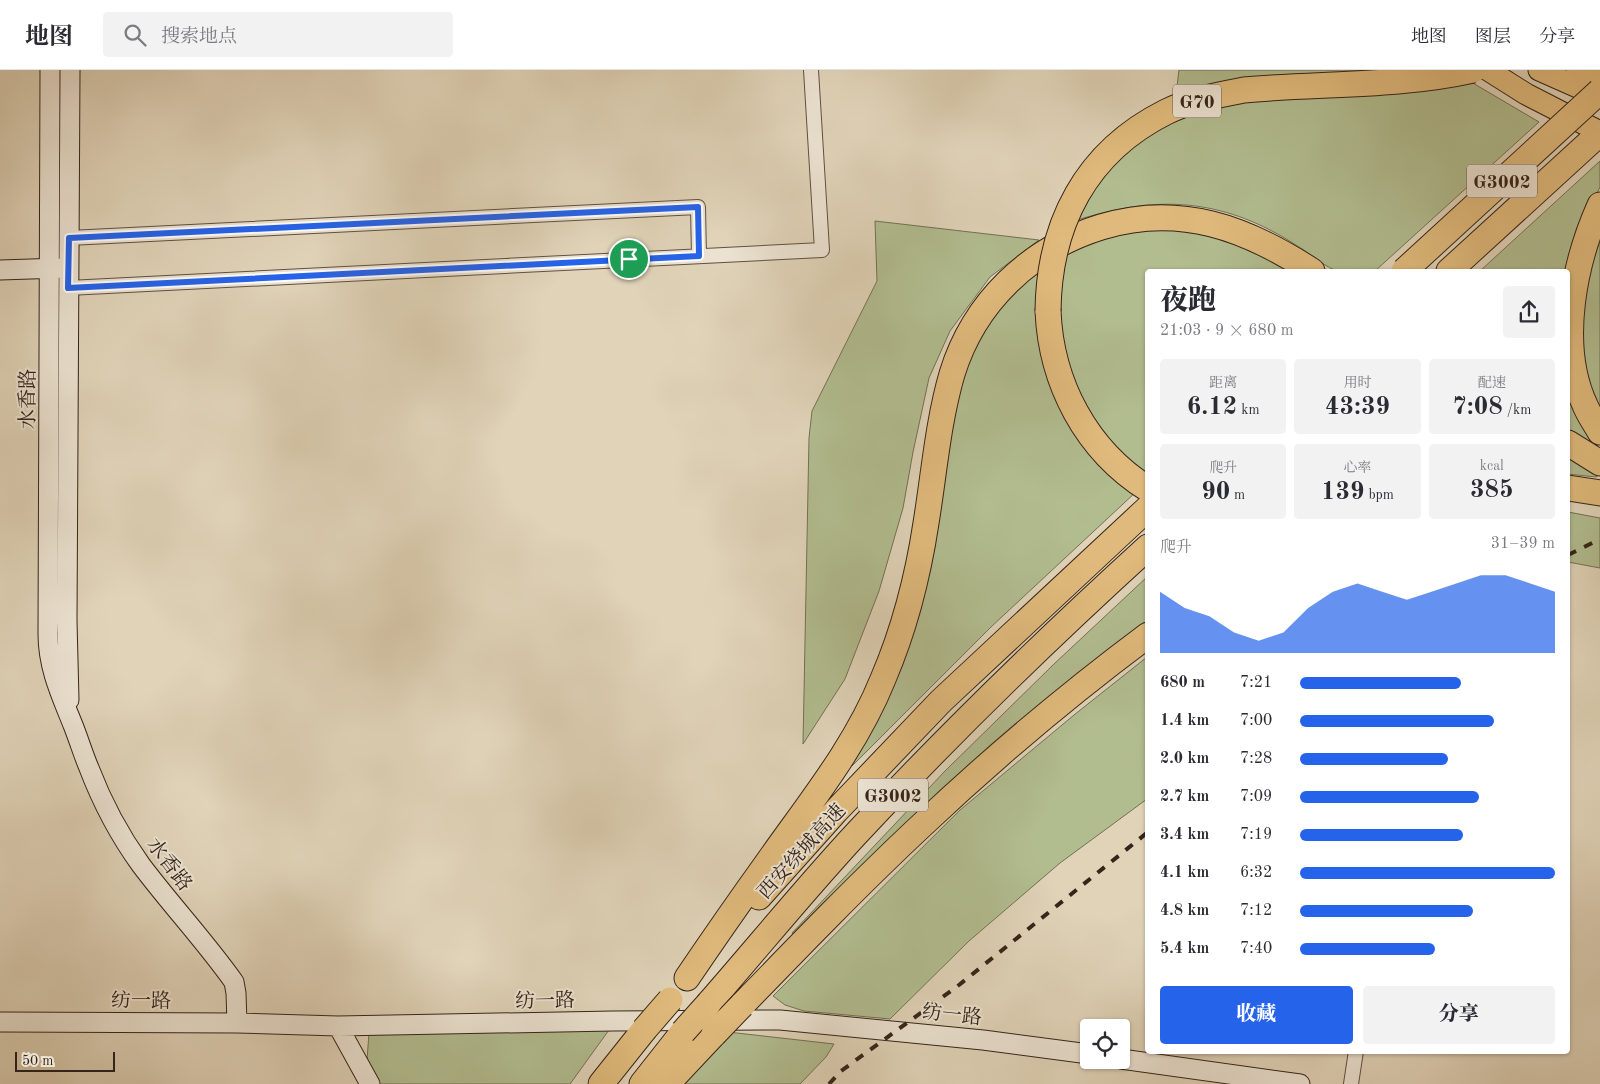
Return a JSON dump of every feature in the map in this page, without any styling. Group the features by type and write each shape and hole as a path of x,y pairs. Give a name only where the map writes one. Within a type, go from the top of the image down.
{"highway":[{"name":"G70","path":"1145,487 1134,480 1110,458 1081,423 1064,388 1051,342 1048,312 1049,282 1054,254 1060,230 1086,180 1126,138 1153,119 1185,104 1244,90 1393,82 1437,77 1472,70"},
{"name":"G3002","path":"1406,269 1600,91"},
{"name":"G3002","path":"1451,269 1600,133"},
{"path":"1600,206 1587,240 1578,275 1571,322 1571,344 1579,390 1584,405 1600,432"},
{"path":"687,978 770,858 821,790 851,743 873,703 890,663 914,583 926,524 944,411 953,372 962,346 969,333 1000,289 1030,262 1076,235 1109,225 1140,219 1197,220 1228,228 1253,237 1275,248 1309,269"},
{"path":"1570,445 1600,463"},
{"path":"1570,488 1600,494"},
{"name":"西安绕城高速","path":"601,1084 687,978 836,811 934,708 1145,511"},
{"name":"西安绕城高速","path":"642,1084 708,1003 855,835 965,722 1090,599 1145,550"},
{"path":"668,1084 742,1005 921,826 1014,743 1145,637"}],"main road":[{"path":"1488,70 1526,94 1600,133"},
{"path":"1539,70 1600,97"},
{"path":"1577,70 1600,79"}],"street":[{"name":"水香路","path":"50,70 48,649 55,681 100,793 131,850 142,866 234,982 237,1023"},
{"name":"水香路","path":"70,70 67,668 72,724"},
{"path":"68,288 822,250 811,70"},
{"path":"69,238 698,207 699,256"},
{"path":"0,270 68,267"},
{"name":"纺一路","path":"0,1022 237,1023 338,1026 780,1020 983,1040 1080,1053"},
{"path":"338,1026 370,1084"},
{"path":"1351,1084 1356,1054"},
{"path":"1130,1060 1300,1084"}],"green space":[{"path":"1179,70 1407,70 1176,95"},
{"path":"1466,79 1539,122 1377,269 1332,269 1270,230 1245,219 1196,206 1147,205 1097,214 1071,222 1083,198 1133,141 1211,104"},
{"path":"1600,161 1600,187 1590,208 1569,269 1482,269"},
{"path":"875,221 1039,240 990,277 950,331 929,378 903,508 879,591 845,679 803,744 809,438 812,411 877,281"},
{"path":"1180,230 1230,239 1288,269 1145,269 1145,476 1100,438 1057,341 1060,255 1084,244 1130,231"},
{"path":"1600,232 1600,416 1581,362 1585,284"},
{"path":"1041,267 1043,350 1137,491 991,627 852,766 849,759 873,718 954,403 974,346 1008,297"},
{"path":"1570,385 1599,443 1597,446 1591,446 1570,431"},
{"path":"1570,457 1598,473 1599,475 1596,477 1570,474"},
{"path":"1570,512 1600,518 1600,568 1570,562"},
{"path":"1145,579 1145,626 796,938 792,933 945,771 1054,664"},
{"path":"1145,659 1145,800 1060,863 969,941 890,1019 804,1011 785,1005 773,996 960,810"},
{"path":"609,1030 570,1084 379,1084 367,1060 369,1033"},
{"path":"728,1032 834,1044 826,1057 800,1084 685,1084"}],"railway":[{"path":"1570,554 1600,539"},
{"path":"829,1084 841,1071 959,985 1145,834"}],"route":[{"path":"698,207 699,256 629,259 278,277 68,288 69,238 698,207"}]}
